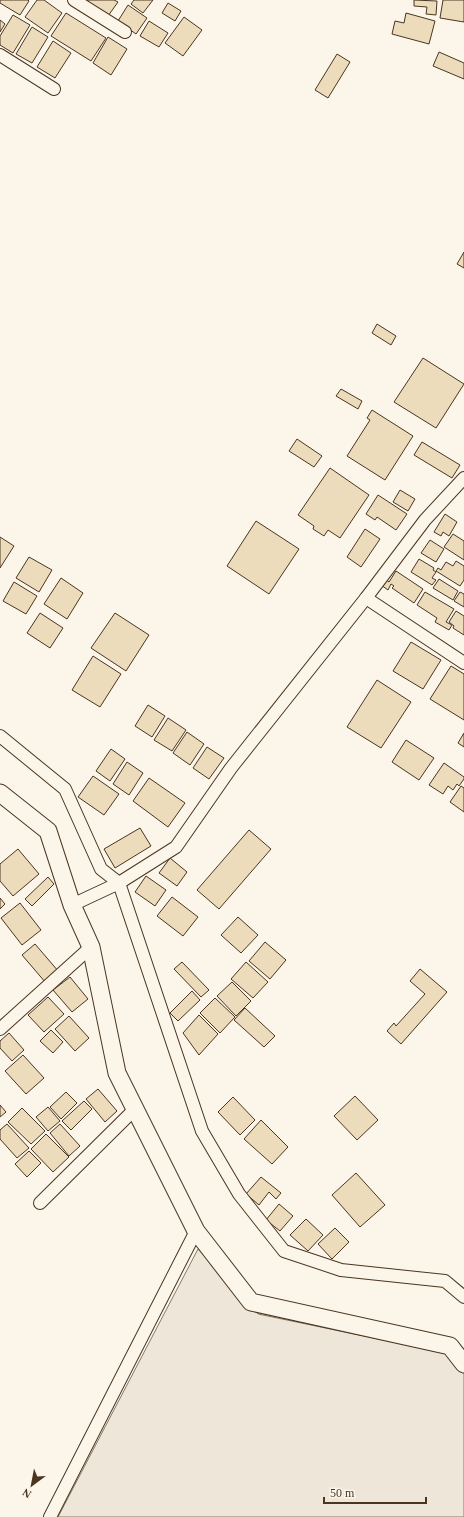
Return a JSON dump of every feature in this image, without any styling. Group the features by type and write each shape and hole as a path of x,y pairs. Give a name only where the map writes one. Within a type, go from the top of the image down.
{"street":[{"path":"74,0 125,32"},
{"path":"0,56 54,89"},
{"path":"72,905 119,883 176,847 231,768 366,598 425,520 464,478"},
{"path":"366,598 464,663"},
{"path":"0,736 65,789 101,869 119,883 202,1132 239,1194 284,1251 341,1270 446,1281 464,1297"},
{"path":"0,794 48,831 72,905 90,947 117,1073 196,1231 251,1302 450,1346 464,1364"},
{"path":"0,1029 90,947"},
{"path":"40,1203 135,1109"},
{"path":"50,1517 196,1231"}],"shaded area":[{"path":"198,1249 258,1314 451,1354 464,1371 464,1517 58,1517"}],"building":[{"path":"0,0 29,1 20,15 0,3"},
{"path":"37,0 44,0 62,13 48,33 25,17"},
{"path":"88,0 114,0 118,2 108,16 87,2"},
{"path":"134,0 153,0 143,13 131,4"},
{"path":"414,0 437,1 436,15 426,14 427,7 414,6"},
{"path":"443,0 464,0 464,22 440,18"},
{"path":"168,3 181,11 175,21 162,13"},
{"path":"128,5 147,18 136,34 118,21"},
{"path":"66,13 106,38 91,61 51,36"},
{"path":"406,13 435,21 429,44 392,34 395,21 404,23"},
{"path":"13,15 30,25 13,53 0,45 0,36"},
{"path":"184,17 202,30 183,56 165,43"},
{"path":"0,20 5,24 0,32"},
{"path":"149,21 168,33 159,47 140,36"},
{"path":"32,27 48,37 32,63 16,54"},
{"path":"108,37 127,49 111,75 93,63"},
{"path":"53,41 71,53 55,78 37,67"},
{"path":"439,52 464,63 464,79 433,66"},
{"path":"337,54 350,62 328,98 315,90"},
{"path":"464,252 464,268 457,264"},
{"path":"377,324 396,336 391,345 372,333"},
{"path":"423,358 464,384 436,428 394,402"},
{"path":"341,389 362,401 358,409 336,396"},
{"path":"372,410 413,436 385,480 347,456 370,420 367,418"},
{"path":"297,439 322,456 314,467 289,451"},
{"path":"422,442 460,465 452,478 414,455"},
{"path":"330,468 369,495 340,538 328,530 324,536 313,529 314,526 298,515"},
{"path":"400,490 415,499 408,511 393,502"},
{"path":"378,495 407,514 396,530 377,517 375,520 366,514"},
{"path":"445,514 457,522 449,536 443,532 441,536 434,532"},
{"path":"256,521 299,549 269,594 227,566"},
{"path":"365,529 380,539 361,567 347,557"},
{"path":"453,534 464,541 464,560 444,547"},
{"path":"0,537 14,546 0,568"},
{"path":"430,540 444,549 436,562 421,553"},
{"path":"29,557 52,570 39,592 16,578"},
{"path":"419,559 434,568 433,570 436,572 432,578 436,580 432,585 411,572"},
{"path":"456,561 464,566 464,580 460,586 436,571 438,568 441,570 446,562 453,566"},
{"path":"396,571 423,589 414,603 392,588 394,586 391,584 388,590 381,585 385,579 389,582"},
{"path":"61,578 83,593 67,619 44,604"},
{"path":"439,579 458,591 453,600 433,588"},
{"path":"14,582 37,596 26,614 3,601"},
{"path":"425,592 454,609 446,622 452,625 449,630 435,622 437,618 417,605"},
{"path":"460,592 464,594 464,607 454,601"},
{"path":"456,611 464,616 464,635 453,628 454,626 449,622"},
{"path":"40,613 63,628 50,648 27,633"},
{"path":"115,613 149,635 126,671 91,648"},
{"path":"411,642 441,660 423,689 393,671"},
{"path":"93,656 121,674 100,707 72,690"},
{"path":"451,666 464,674 464,720 430,699"},
{"path":"377,680 411,702 381,748 347,727"},
{"path":"148,705 165,716 152,737 135,726"},
{"path":"168,718 186,730 172,751 154,740"},
{"path":"187,732 204,744 190,765 173,753"},
{"path":"464,733 464,747 458,743"},
{"path":"406,740 434,758 419,780 392,762"},
{"path":"207,747 224,758 209,779 193,768"},
{"path":"111,749 125,759 110,781 96,771"},
{"path":"127,762 143,773 129,795 113,784"},
{"path":"444,763 464,777 464,779 459,786 457,784 453,790 448,786 443,794 429,785"},
{"path":"93,776 119,794 104,815 78,797"},
{"path":"149,778 185,803 168,827 133,801"},
{"path":"461,786 464,788 464,812 450,802"},
{"path":"140,828 151,846 115,868 104,849"},
{"path":"249,830 271,849 219,909 197,890"},
{"path":"18,849 39,874 13,896 0,881 0,864"},
{"path":"170,858 187,872 177,886 159,873"},
{"path":"146,876 166,890 155,906 135,892"},
{"path":"48,877 54,884 32,906 25,899"},
{"path":"172,897 198,917 183,936 157,916"},
{"path":"0,898 5,904 0,909"},
{"path":"20,903 41,930 22,945 1,918"},
{"path":"238,917 258,935 241,953 221,935"},
{"path":"265,942 286,960 270,979 249,961"},
{"path":"35,944 59,972 46,983 22,955"},
{"path":"182,962 209,990 201,997 174,969"},
{"path":"246,962 268,982 253,998 231,979"},
{"path":"420,969 447,992 401,1044 387,1031 394,1023 396,1026 425,994 410,981"},
{"path":"70,977 88,999 72,1012 53,990"},
{"path":"232,982 251,1001 236,1016 217,996"},
{"path":"192,991 200,1000 178,1021 170,1013"},
{"path":"48,997 64,1014 44,1032 28,1015"},
{"path":"215,998 235,1017 220,1033 200,1013"},
{"path":"245,1008 275,1036 264,1047 234,1020"},
{"path":"199,1015 218,1034 199,1055 183,1033"},
{"path":"69,1016 89,1038 75,1051 55,1029"},
{"path":"51,1030 63,1042 53,1053 40,1041"},
{"path":"9,1033 24,1050 12,1061 0,1048 0,1041"},
{"path":"23,1055 44,1078 26,1094 5,1071"},
{"path":"98,1089 117,1111 105,1122 86,1099"},
{"path":"66,1092 77,1103 61,1119 50,1107"},
{"path":"355,1096 378,1120 357,1140 334,1116"},
{"path":"233,1097 255,1120 240,1135 218,1112"},
{"path":"84,1101 92,1109 71,1130 62,1121"},
{"path":"0,1105 6,1112 0,1117"},
{"path":"48,1107 60,1121 48,1131 36,1117"},
{"path":"22,1108 45,1131 31,1144 8,1122"},
{"path":"261,1120 288,1147 272,1164 244,1139"},
{"path":"7,1124 29,1148 17,1158 0,1139 0,1130"},
{"path":"60,1124 80,1146 69,1156 50,1133"},
{"path":"46,1134 69,1157 53,1172 31,1149"},
{"path":"29,1151 41,1163 27,1177 15,1164"},
{"path":"356,1173 385,1205 360,1227 332,1195"},
{"path":"261,1177 281,1193 276,1199 269,1192 259,1205 246,1194"},
{"path":"279,1204 293,1216 280,1231 266,1220"},
{"path":"306,1219 323,1235 308,1251 290,1235"},
{"path":"335,1228 349,1242 332,1259 318,1244"}]}
